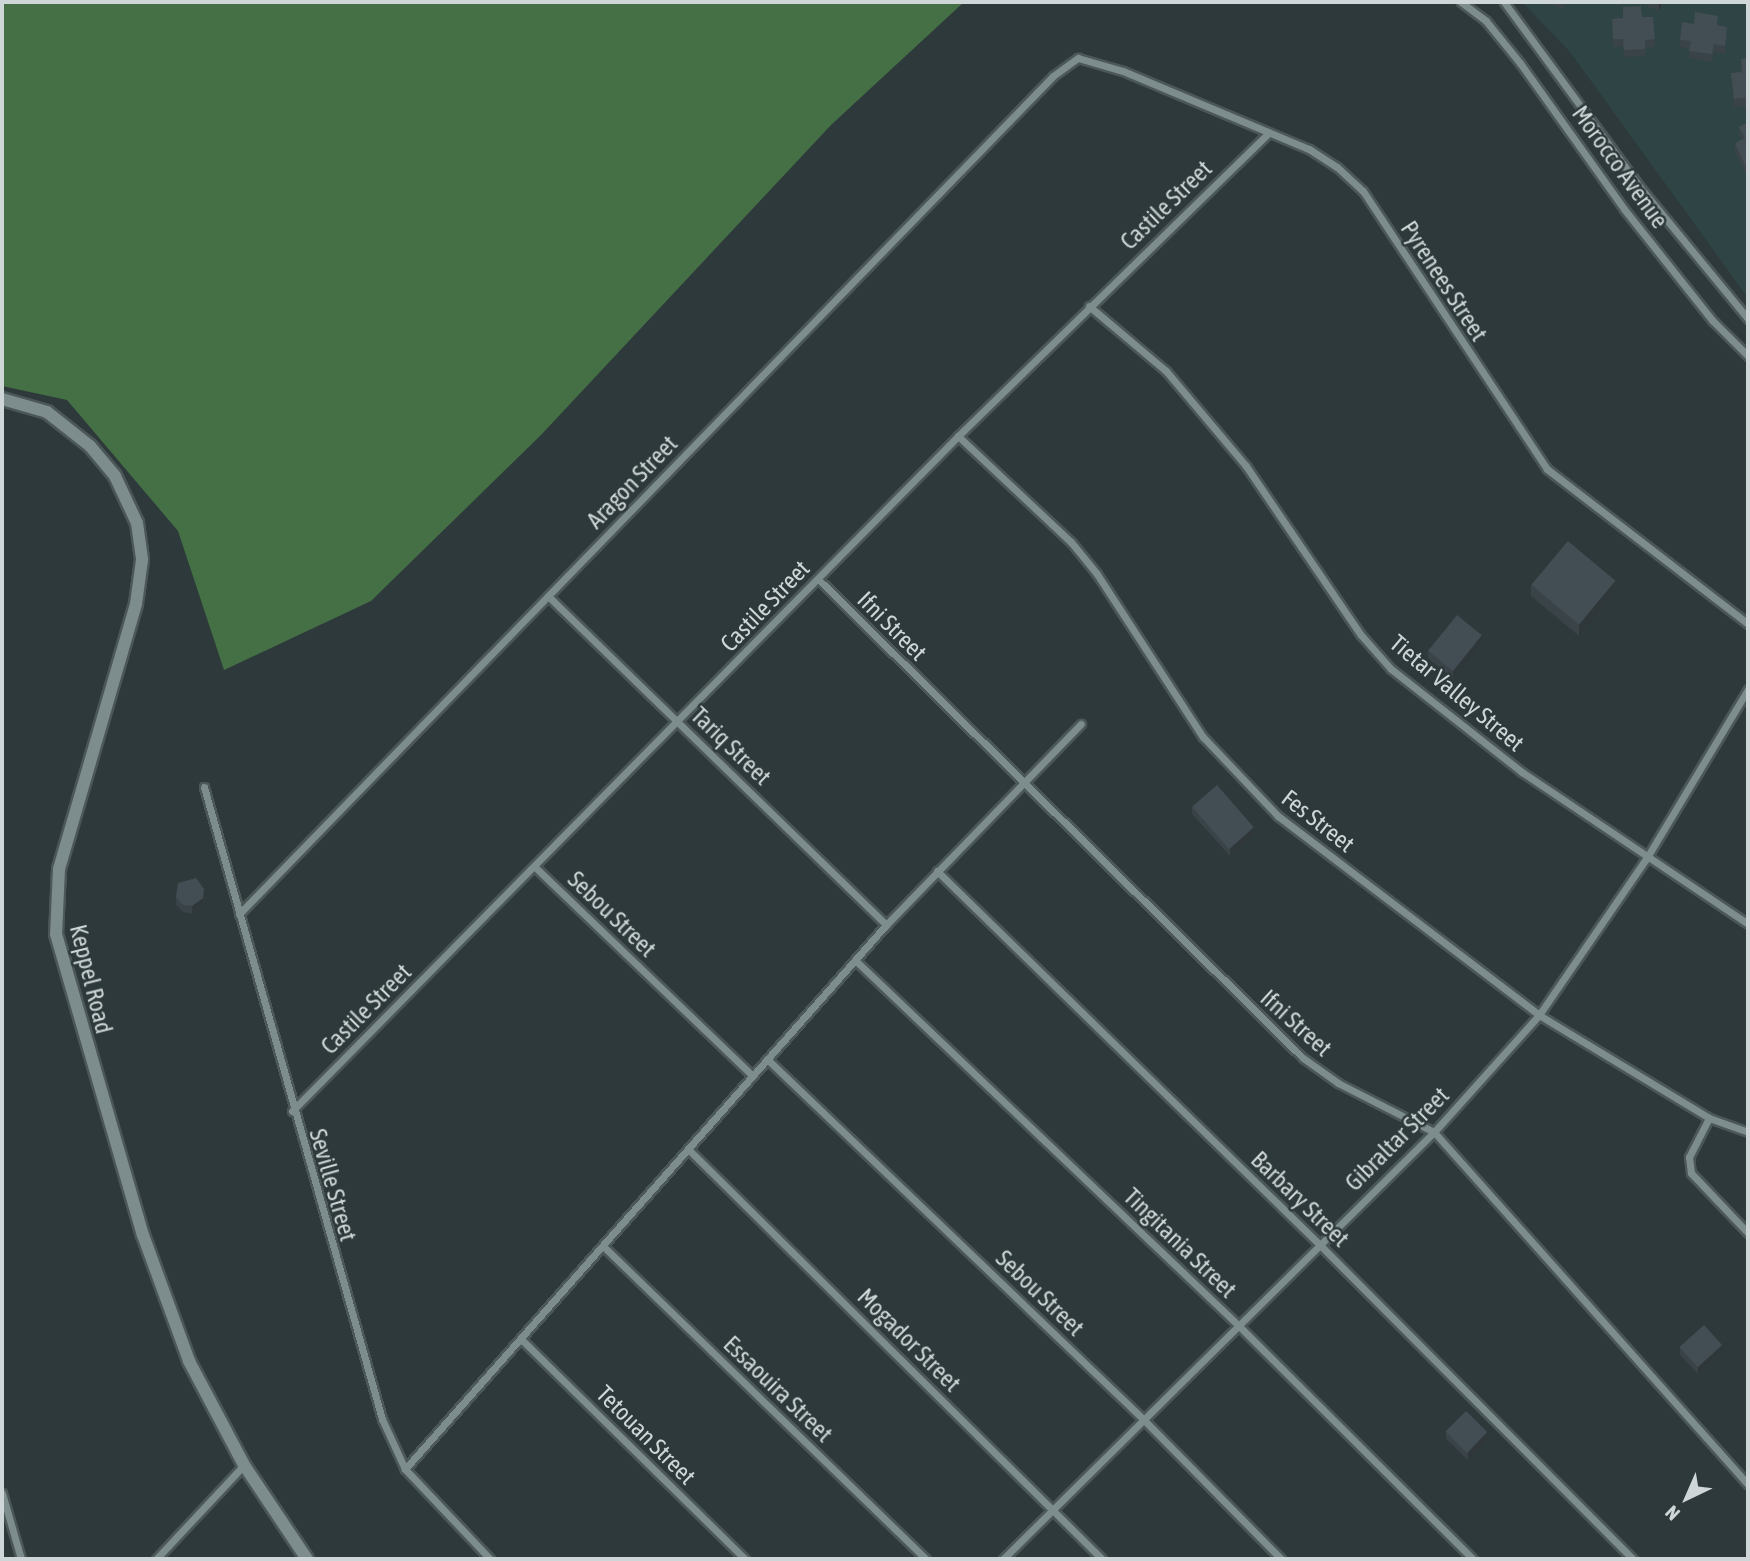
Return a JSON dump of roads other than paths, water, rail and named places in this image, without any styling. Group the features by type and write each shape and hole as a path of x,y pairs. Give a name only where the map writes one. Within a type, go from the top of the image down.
{"street":[{"name":"Morocco Avenue","path":"1461,2 1486,21 1521,63 1624,209 1712,320 1748,356"},
{"path":"1504,2 1643,191 1748,319"},
{"name":"Pyrenees Street","path":"1053,76 1073,59 1088,58 1318,155 1363,191 1547,468 1748,624"},
{"name":"Aragon Street","path":"239,914 1053,76"},
{"name":"Castile Street","path":"292,1111 537,868 958,436 1269,133"},
{"name":"Tietar Valley Street","path":"1089,306 1166,372 1245,466 1361,635 1391,669 1522,772 1646,859 1748,924"},
{"name":"Keppel Road","path":"2,399 47,412 90,446 116,476 137,523 142,560 136,604 64,850 54,899 55,925 93,1071 163,1294 202,1392 244,1465 307,1559"},
{"name":"Fes Street","path":"958,436 1084,557 1203,737 1250,789 1539,1015 1709,1118 1748,1132"},
{"name":"Ifni Street","path":"818,579 1303,1058 1338,1083 1434,1132 1748,1485"},
{"name":"Tariq Street","path":"548,596 886,925"},
{"name":"Gibraltar Street","path":"1003,1559 1237,1324 1434,1132 1539,1015 1646,859 1748,689"},
{"path":"405,1469 886,925 1080,724"},
{"name":"Seville Street","path":"204,787 292,1111 382,1419 405,1469 490,1559"},
{"name":"Sebou Street","path":"537,868 752,1076"},
{"name":"Barbary Street","path":"937,870 1319,1244 1633,1559"},
{"name":"Tingitania Street","path":"855,960 1237,1324 1473,1559"},
{"name":"Sebou Street","path":"767,1059 1143,1419 1281,1559"},
{"path":"1709,1118 1689,1157 1691,1173 1748,1233"},
{"name":"Mogador Street","path":"688,1149 1102,1559"},
{"name":"Essaouira Street","path":"603,1246 926,1559"},
{"name":"Tetouan Street","path":"520,1339 744,1559"},
{"path":"156,1559 244,1465"},
{"path":"2,1493 21,1559"}]}
